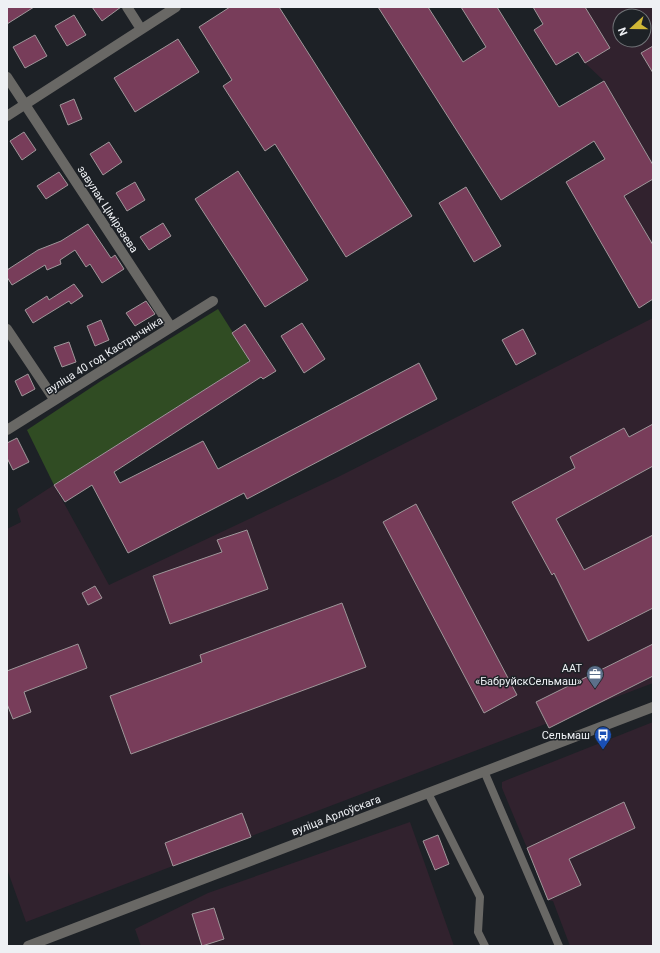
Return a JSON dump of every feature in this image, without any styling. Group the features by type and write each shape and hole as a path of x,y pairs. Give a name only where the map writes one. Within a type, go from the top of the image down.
{"street":[{"path":"127,7 141,29"},
{"path":"7,116 176,7"},
{"name":"завулак Ціміразева","path":"7,78 171,327"},
{"name":"вуліца 40 год Кастрычніка","path":"7,430 54,399 213,301"},
{"path":"7,329 54,399"},
{"name":"вуліца Арлоўскага","path":"28,946 653,707"}],"lane":[{"path":"484,771 559,946"},
{"path":"428,793 480,897 478,932 485,946"}],"shaded area":[{"path":"585,7 653,7 653,165 604,81 585,63 610,48"},
{"path":"653,179 653,245 624,196"},
{"path":"653,318 653,683 26,922 7,869 7,529 21,522 17,509 54,485 109,585 338,477"},
{"path":"653,722 653,946 570,946 553,901 548,900 502,788 502,782"},
{"path":"410,822 454,946 141,946 135,929 208,893"}],"green space":[{"path":"218,309 249,358 248,362 54,485 27,430 101,381"}],"building":[{"path":"7,7 34,7 7,24"},
{"path":"92,7 121,7 102,21"},
{"path":"230,7 279,7 412,216 346,257 275,144 265,151 223,86 232,80 199,27"},
{"path":"378,7 428,7 463,62 486,47 461,7 497,7 559,107 604,81 653,165 653,179 624,196 653,245 653,299 639,308 566,182 605,159 594,141 501,200"},
{"path":"533,7 585,7 610,48 585,63 578,52 556,65 534,30 543,24"},
{"path":"74,15 86,35 67,46 55,26"},
{"path":"35,35 47,56 25,68 13,47"},
{"path":"178,39 199,72 135,112 114,78"},
{"path":"652,47 653,73 641,53 652,48"},
{"path":"74,99 82,119 68,125 60,105"},
{"path":"24,132 36,150 22,160 10,141"},
{"path":"109,142 122,162 103,175 90,154"},
{"path":"238,171 308,280 265,307 195,199"},
{"path":"59,172 68,185 46,199 37,186"},
{"path":"135,182 145,200 127,211 116,193"},
{"path":"466,187 501,246 474,262 439,203"},
{"path":"163,223 171,236 149,250 140,237"},
{"path":"88,224 111,258 115,255 124,269 102,283 90,264 86,267 75,250 60,260 61,264 47,270 45,265 12,285 7,277 7,270 38,250 61,241"},
{"path":"74,284 83,296 71,304 69,301 33,323 25,310 47,296 49,300"},
{"path":"146,301 155,314 135,326 126,313"},
{"path":"101,320 109,340 95,346 87,326"},
{"path":"302,323 325,359 304,373 281,336"},
{"path":"245,324 276,371 263,379 261,377 114,472 120,483 203,441 218,469 419,363 437,399 247,499 244,493 128,553 92,485 65,502 54,485 250,361 232,333"},
{"path":"523,329 536,354 516,365 502,340"},
{"path":"69,342 76,362 62,367 54,347"},
{"path":"28,374 35,389 22,396 15,381"},
{"path":"653,424 653,466 556,519 584,570 653,535 653,608 588,641 554,573 552,575 512,502 575,468 570,457 624,428 629,437"},
{"path":"17,438 29,462 13,470 7,458 7,443"},
{"path":"416,504 517,695 484,713 383,522"},
{"path":"247,530 268,589 170,624 153,576 222,552 217,540"},
{"path":"95,586 102,598 88,605 82,593"},
{"path":"342,603 366,667 131,754 110,696 202,662 200,655"},
{"path":"78,644 87,668 24,692 31,712 13,719 7,704 7,671"},
{"name":"ААТ «БабруйскСельмаш»","path":"653,644 653,676 549,728 536,702"},
{"path":"624,802 635,828 569,859 581,885 548,900 527,848"},
{"path":"242,813 251,837 173,866 165,843"},
{"path":"438,835 449,864 435,870 423,841"},
{"path":"214,908 224,939 202,946 192,914"}],"place":[{"name":"ААТ «БабруйскСельмаш»","path":"595,689"},
{"name":"Сельмаш","path":"603,750"}]}
